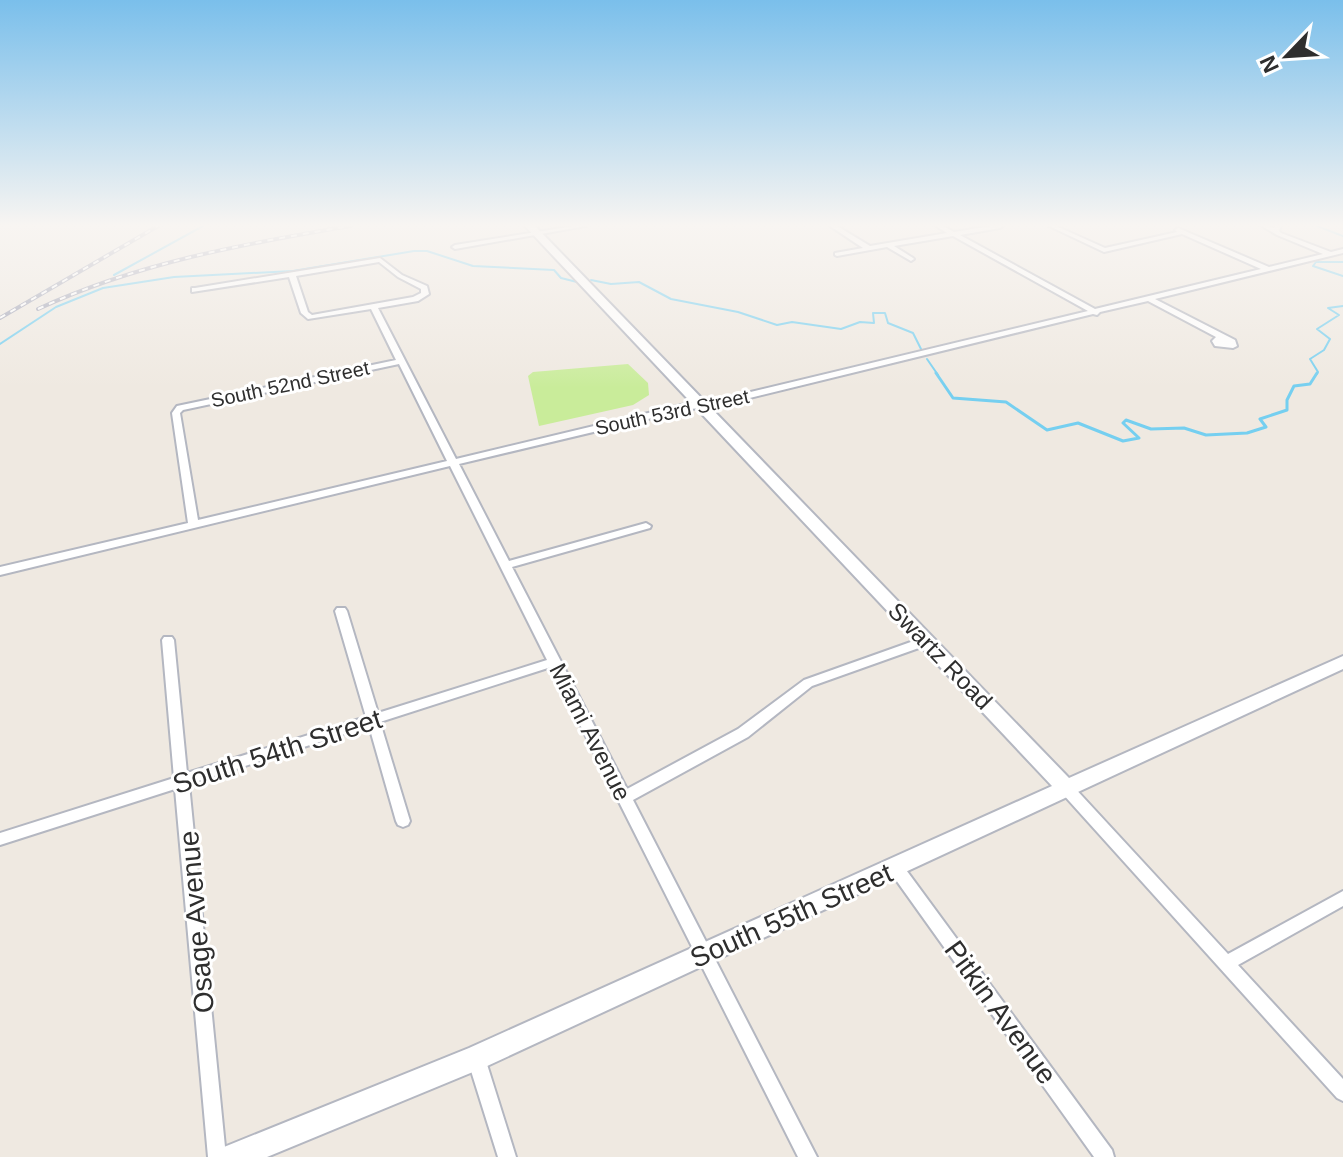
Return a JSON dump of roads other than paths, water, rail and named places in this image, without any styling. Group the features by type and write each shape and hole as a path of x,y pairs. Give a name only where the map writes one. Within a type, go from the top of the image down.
{"street":[{"path":"195,290 260,280"},
{"path":"294,280 305,313 311,317 415,299 425,294 424,288 408,280"},
{"name":"Swartz Road","path":"582,280 1066,788 1343,1092"},
{"path":"1037,280 1097,313"},
{"name":"South 53rd Street","path":"0,571 1229,280"},
{"path":"1150,299 1221,337"},
{"name":"Miami Avenue","path":"373,306 702,955 808,1157"},
{"name":"South 52nd Street","path":"194,525 176,413 180,408 401,361"},
{"path":"505,566 646,526"},
{"path":"341,611 403,821"},
{"name":"Osage Avenue","path":"168,640 217,1157"},
{"path":"624,798 743,733 808,683 926,641"},
{"name":"South 54th Street","path":"0,839 554,662"},
{"name":"South 55th Street","path":"234,1157 476,1058 1343,662"},
{"name":"Pitkin Avenue","path":"896,868 1105,1157"},
{"path":"1225,964 1343,898"},
{"path":"476,1058 507,1157"}],"waterway":[{"path":"0,344 56,307 103,288 155,280"},
{"path":"569,280 577,282"},
{"path":"591,280 611,284 639,282 671,299 738,312 777,325 792,322 841,329 860,322 874,323 873,313 885,313 888,323 913,333 922,351"},
{"path":"1316,375 1318,372 1310,359 1324,350 1330,339 1317,329 1339,315 1328,308 1343,306"},
{"path":"927,359 938,375"},
{"path":"936,373 953,398 1006,402 1047,430 1078,423 1123,441 1139,438 1123,423 1126,420 1151,429 1184,428 1206,435 1247,433 1266,427 1260,419 1287,410 1287,400 1294,386 1310,384 1317,373"}],"railway":[{"path":"0,318 65,280"},
{"path":"38,309 110,280"}]}
